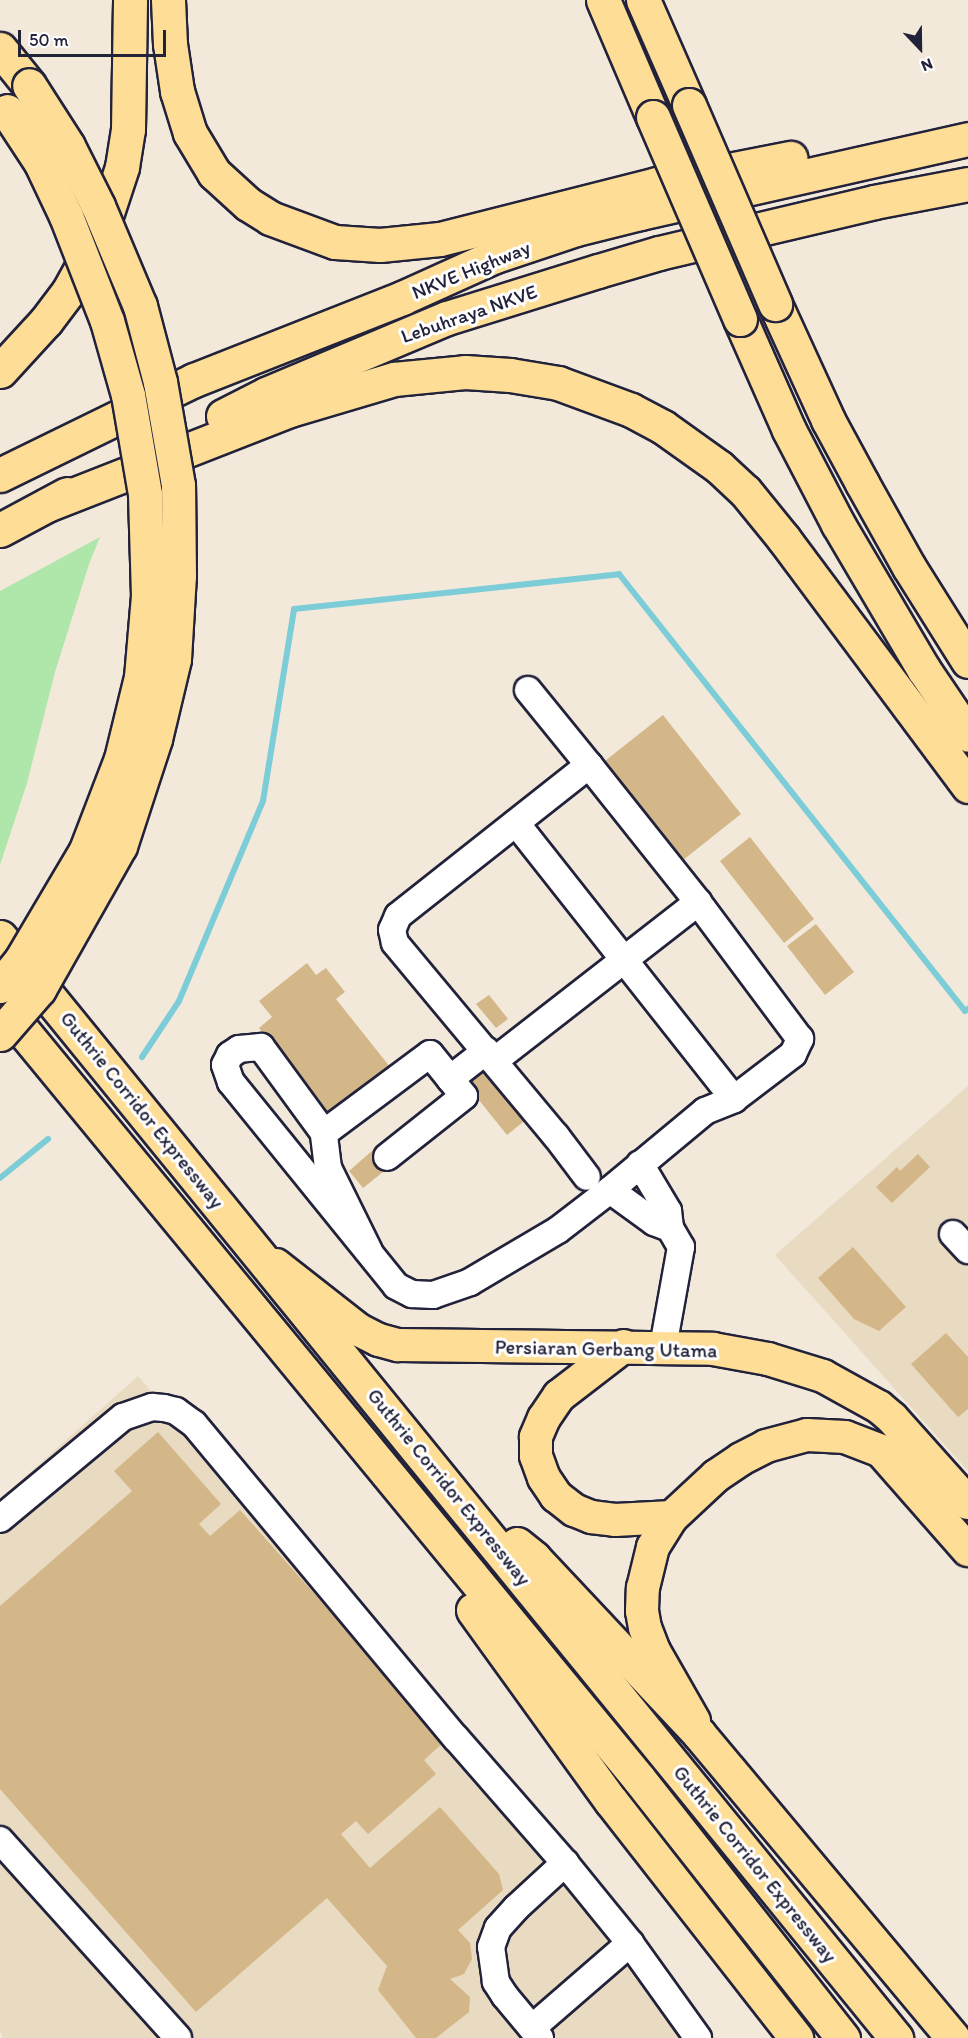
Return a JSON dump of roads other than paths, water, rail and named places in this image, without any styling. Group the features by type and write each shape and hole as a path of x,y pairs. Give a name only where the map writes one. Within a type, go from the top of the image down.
{"highway":[{"path":"0,370 46,321 68,292 100,234 122,167 128,129 130,0"},
{"path":"168,0 170,44 177,92 190,134 214,173 248,204 270,218 335,242 380,245 440,239 657,184 800,156 968,139"},
{"path":"603,0 789,430 838,524 924,670 968,735"},
{"path":"643,0 828,420 909,567 968,661"},
{"path":"0,49 29,85 68,146 98,206 140,306 160,382 178,485 179,576 174,659 155,738 120,846 39,989 0,1034"},
{"path":"0,986 21,960 86,850 122,759 141,677 148,596 145,494 128,395 107,321 66,216 41,163 4,106"},
{"name":"NKVE Highway","path":"0,475 194,380 402,298 495,256 576,229 640,213 968,139"},
{"name":"Lebuhraya NKVE","path":"0,530 266,394 447,318 659,253 874,202 968,184"},
{"path":"47,505 290,410 394,379 465,372 510,375 558,383 622,406 663,427 719,467 745,491 784,539 968,786"},
{"name":"Guthrie Corridor Expressway","path":"0,937 896,2038"},
{"name":"Guthrie Corridor Expressway","path":"0,1003 639,1779 843,2038"},
{"path":"476,1521 504,1533 534,1558 699,1734 953,2038"},
{"path":"435,1531 442,1560 456,1588 611,1801 796,2038"}],"main road":[{"name":"Persiaran Gerbang Utama","path":"256,1250 359,1330 398,1345 624,1346 713,1349 768,1359 824,1376 886,1412 968,1503"},
{"path":"624,1346 573,1382 559,1396 544,1418 536,1437 536,1456 544,1478 556,1496 573,1510 591,1517 615,1520 672,1517"},
{"path":"699,1734 688,1708 654,1651 645,1628 642,1611 643,1588 654,1547 672,1517 716,1476 766,1446 807,1434 845,1437 881,1451 968,1550"}],"lane":[{"path":"369,1251 328,1168 324,1133 261,1047 245,1047 230,1055 225,1065 231,1082 396,1286 412,1294 433,1294 470,1282 558,1230 705,1111 734,1099 793,1054 800,1040 698,902 528,690"},
{"path":"587,1177 395,943 392,930 398,916 589,765"},
{"path":"516,823 734,1099"},
{"path":"450,1079 490,1056 625,959 698,902"},
{"path":"324,1133 430,1054 464,1095 387,1157"},
{"path":"640,1164 668,1211 670,1228 681,1247 663,1347"},
{"path":"610,1190 654,1222 670,1228"},
{"path":"0,1519 123,1417 152,1407 176,1411 194,1424 456,1738 565,1863 630,1943 698,2038"},
{"path":"0,1840 178,2038"},
{"path":"565,1863 516,1908 498,1928 491,1947 496,1982 505,1996 536,2033 630,1943"}],"waterway":[{"path":"142,1057 179,1001 263,801 294,609 619,574 965,1011 968,1009"},
{"path":"0,1178 48,1139"}]}
